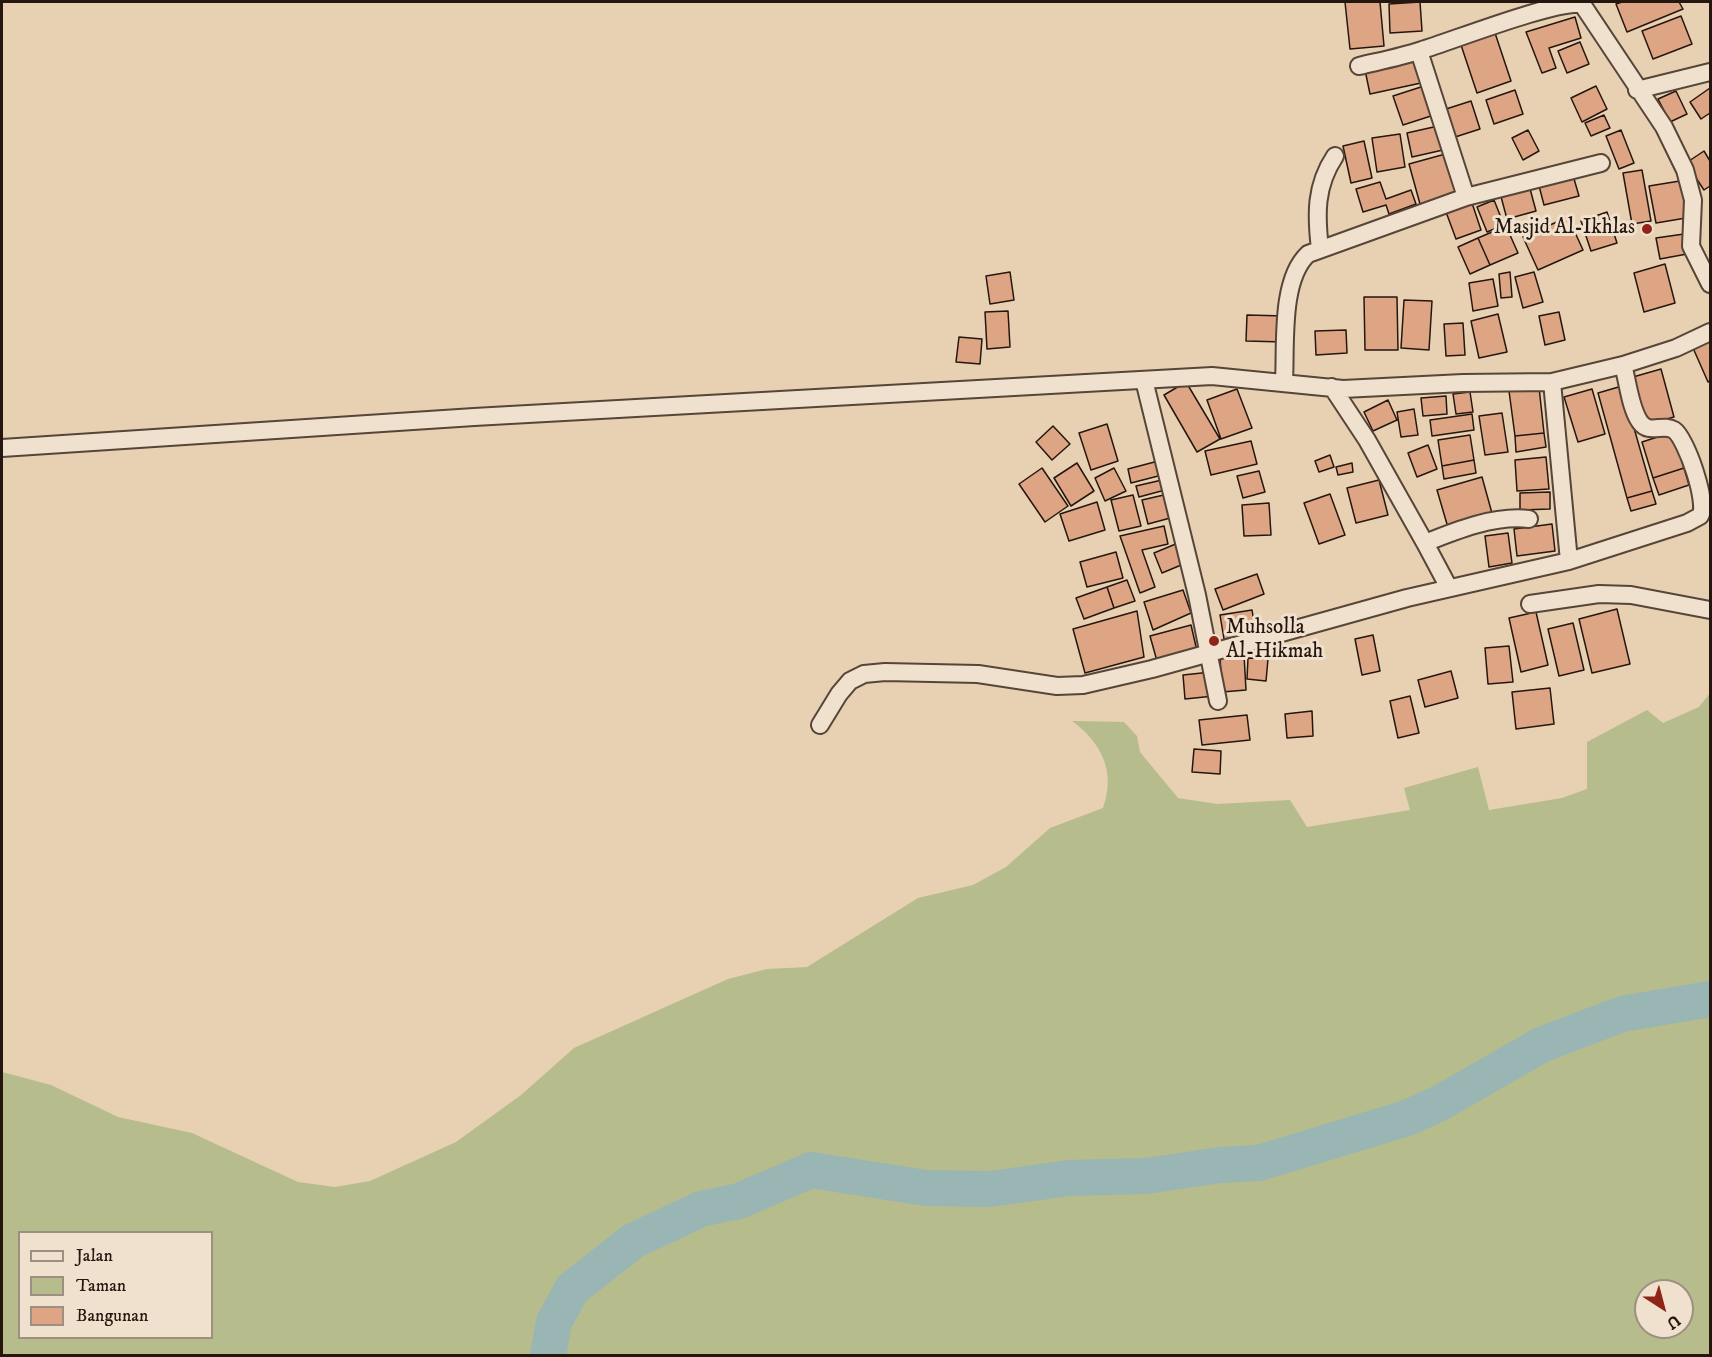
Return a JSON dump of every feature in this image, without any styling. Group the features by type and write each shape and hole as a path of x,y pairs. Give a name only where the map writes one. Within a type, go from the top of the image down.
{"street":[{"path":"1359,66 1419,51 1484,27 1577,3 1584,7 1637,90 1664,127 1685,170 1693,200 1691,246 1710,284"},
{"path":"1419,51 1466,197"},
{"path":"1637,90 1710,72"},
{"path":"1320,249 1316,215 1319,191 1335,156"},
{"path":"1284,382 1290,286 1300,262 1308,254 1466,197 1601,163"},
{"path":"2,448 474,417 1212,376 1332,387 1552,382 1623,365 1676,348 1710,332"},
{"path":"820,725 850,681 873,672 978,674 1072,686 1152,669 1209,651 1449,588 1569,561 1672,529 1695,519 1703,512 1701,489 1679,435 1664,427 1651,429 1642,424 1636,413 1623,365"},
{"path":"1144,380 1209,651 1218,701"},
{"path":"1552,382 1569,561"},
{"path":"1332,387 1367,440 1449,588"},
{"path":"1425,543 1482,524 1509,519 1529,519"},
{"path":"1530,603 1599,594 1631,595 1710,609"}],"green space":[{"path":"1710,693 1710,1355 2,1355 2,1072 51,1085 118,1117 192,1133 298,1182 335,1187 370,1181 456,1142 521,1095 574,1048 728,979 767,969 807,967 918,898 973,885 1006,867 1050,828 1103,808 1108,782 1104,759 1091,739 1072,721 1124,722 1137,736 1140,752 1178,798 1217,804 1290,800 1307,827 1410,810 1404,788 1478,767 1489,810 1562,798 1587,789 1587,742 1647,710 1663,723 1699,707"}],"building":[{"path":"1345,2 1380,2 1384,46 1350,49"},
{"path":"1420,2 1422,31 1390,33 1389,4"},
{"path":"1622,2 1679,2 1683,9 1627,32 1616,4"},
{"path":"1681,16 1692,44 1653,59 1642,31"},
{"path":"1575,17 1581,38 1549,48 1556,68 1542,73 1526,32"},
{"path":"1495,33 1511,81 1477,93 1461,45"},
{"path":"1580,42 1589,64 1567,73 1558,51"},
{"path":"1417,59 1421,83 1370,94 1365,70"},
{"path":"1424,86 1434,115 1403,125 1393,96"},
{"path":"1596,86 1607,109 1582,122 1571,98"},
{"path":"1710,88 1710,113 1701,119 1690,102"},
{"path":"1515,90 1523,114 1494,124 1486,100"},
{"path":"1676,91 1687,114 1670,122 1658,99"},
{"path":"1471,101 1480,129 1452,138 1443,110"},
{"path":"1604,115 1610,128 1591,136 1585,123"},
{"path":"1438,126 1443,150 1412,157 1407,133"},
{"path":"1528,130 1539,151 1523,160 1512,138"},
{"path":"1621,130 1634,163 1619,169 1606,136"},
{"path":"1400,134 1405,167 1377,172 1372,138"},
{"path":"1364,141 1372,178 1351,183 1343,146"},
{"path":"1704,151 1710,161 1710,186 1704,190 1686,163"},
{"path":"1449,153 1459,193 1420,204 1409,164"},
{"path":"1642,170 1651,221 1632,224 1623,173"},
{"path":"1572,172 1579,196 1544,205 1538,182"},
{"path":"1686,180 1692,217 1656,223 1649,186"},
{"path":"1380,182 1386,199 1411,190 1416,204 1389,214 1386,205 1363,212 1356,189"},
{"path":"1529,185 1536,211 1507,219 1500,193"},
{"path":"1494,200 1504,225 1487,232 1477,207"},
{"path":"1472,203 1481,230 1456,239 1446,212"},
{"path":"1607,212 1617,243 1591,251 1581,221"},
{"path":"1568,217 1583,250 1538,270 1523,237"},
{"path":"1506,226 1518,253 1490,265 1478,238"},
{"path":"1684,234 1687,254 1660,259 1656,238"},
{"path":"1478,238 1490,265 1470,274 1458,247"},
{"path":"1665,264 1675,303 1644,312 1634,273"},
{"path":"1010,272 1014,300 990,304 986,276"},
{"path":"1510,272 1512,297 1501,298 1499,274"},
{"path":"1534,272 1543,302 1523,308 1515,277"},
{"path":"1493,279 1498,306 1473,311 1469,283"},
{"path":"1364,297 1397,297 1398,350 1365,350"},
{"path":"1404,300 1432,301 1429,350 1401,348"},
{"path":"1008,311 1010,347 987,349 985,312"},
{"path":"1559,312 1565,340 1545,345 1539,316"},
{"path":"1498,314 1507,352 1479,358 1471,321"},
{"path":"1247,315 1285,316 1284,342 1246,341"},
{"path":"1463,323 1465,355 1446,356 1444,324"},
{"path":"1346,330 1347,353 1316,355 1315,331"},
{"path":"959,337 982,339 980,364 956,362"},
{"path":"1710,341 1710,381 1708,382 1693,348"},
{"path":"1661,369 1674,417 1645,425 1633,377"},
{"path":"1186,382 1220,439 1197,452 1164,395"},
{"path":"1622,386 1652,491 1627,498 1598,393"},
{"path":"1539,387 1544,433 1515,436 1509,391"},
{"path":"1237,389 1252,428 1221,439 1207,400"},
{"path":"1592,389 1605,434 1578,442 1564,397"},
{"path":"1470,392 1473,412 1456,414 1453,394"},
{"path":"1446,396 1447,414 1423,416 1421,398"},
{"path":"1388,400 1397,420 1373,431 1364,412"},
{"path":"1414,409 1418,435 1401,437 1397,412"},
{"path":"1502,413 1508,452 1485,455 1479,416"},
{"path":"1472,414 1474,430 1432,436 1430,420"},
{"path":"1107,424 1118,461 1091,470 1079,433"},
{"path":"1053,426 1070,444 1052,460 1036,442"},
{"path":"1673,432 1684,468 1653,478 1642,442"},
{"path":"1544,433 1546,447 1516,452 1515,436"},
{"path":"1470,435 1474,460 1442,466 1438,440"},
{"path":"1251,441 1257,464 1211,475 1205,451"},
{"path":"1428,445 1437,469 1417,477 1408,453"},
{"path":"1330,455 1334,467 1319,472 1315,461"},
{"path":"1546,457 1549,489 1517,491 1515,460"},
{"path":"1162,460 1166,474 1131,483 1128,469"},
{"path":"1474,460 1476,473 1444,479 1442,466"},
{"path":"1077,463 1094,491 1071,506 1054,478"},
{"path":"1352,463 1353,472 1338,475 1336,467"},
{"path":"1042,468 1068,506 1045,522 1019,484"},
{"path":"1114,468 1126,491 1105,501 1095,478"},
{"path":"1684,468 1689,485 1659,495 1653,478"},
{"path":"1259,471 1265,492 1243,498 1237,476"},
{"path":"1482,477 1493,517 1449,531 1437,490"},
{"path":"1162,480 1165,490 1139,497 1136,486"},
{"path":"1379,480 1388,515 1356,523 1347,488"},
{"path":"1652,491 1656,504 1631,511 1627,498"},
{"path":"1550,492 1550,509 1520,510 1520,493"},
{"path":"1168,494 1174,517 1148,524 1142,500"},
{"path":"1330,494 1345,535 1319,544 1304,503"},
{"path":"1133,495 1141,526 1119,531 1111,500"},
{"path":"1097,502 1105,530 1069,541 1060,514"},
{"path":"1269,503 1271,535 1244,536 1242,505"},
{"path":"1552,524 1555,551 1517,556 1514,529"},
{"path":"1164,526 1168,544 1142,550 1155,587 1140,593 1120,536"},
{"path":"1508,533 1512,563 1489,567 1485,536"},
{"path":"1178,543 1186,563 1162,573 1154,553"},
{"path":"1116,552 1123,578 1087,587 1080,562"},
{"path":"1257,574 1264,594 1223,610 1215,589"},
{"path":"1127,580 1135,601 1114,608 1107,587"},
{"path":"1107,587 1114,608 1084,619 1076,598"},
{"path":"1183,590 1191,613 1153,630 1144,602"},
{"path":"1617,609 1630,664 1592,673 1579,619"},
{"path":"1252,610 1256,634 1224,639 1220,615"},
{"path":"1137,611 1144,657 1085,673 1073,629"},
{"path":"1536,612 1548,665 1521,672 1509,618"},
{"path":"1573,623 1584,670 1559,676 1548,629"},
{"path":"1191,625 1197,651 1157,661 1150,636"},
{"path":"1373,635 1380,671 1362,675 1355,639"},
{"path":"1509,646 1513,682 1488,684 1485,648"},
{"path":"1244,655 1246,690 1222,692 1220,656"},
{"path":"1248,658 1268,659 1266,681 1247,679"},
{"path":"1451,671 1458,698 1425,707 1418,680"},
{"path":"1211,672 1214,696 1185,699 1183,675"},
{"path":"1550,688 1554,724 1516,729 1512,692"},
{"path":"1410,696 1419,733 1398,738 1390,701"},
{"path":"1312,711 1313,736 1287,738 1285,714"},
{"path":"1247,715 1250,740 1202,745 1199,720"},
{"path":"1194,749 1221,751 1220,774 1192,772"}],"waterway":[{"path":"548,1356 554,1322 572,1289 633,1241 701,1209 739,1201 811,1170 926,1188 990,1189 1069,1178 1146,1176 1221,1165 1259,1163 1407,1118 1440,1103 1541,1045 1622,1014 1710,999"}],"place":[{"name":"Masjid Al-Ikhlas","path":"1647,229"},
{"name":"Muhsolla Al-Hikmah","path":"1214,641"}]}
